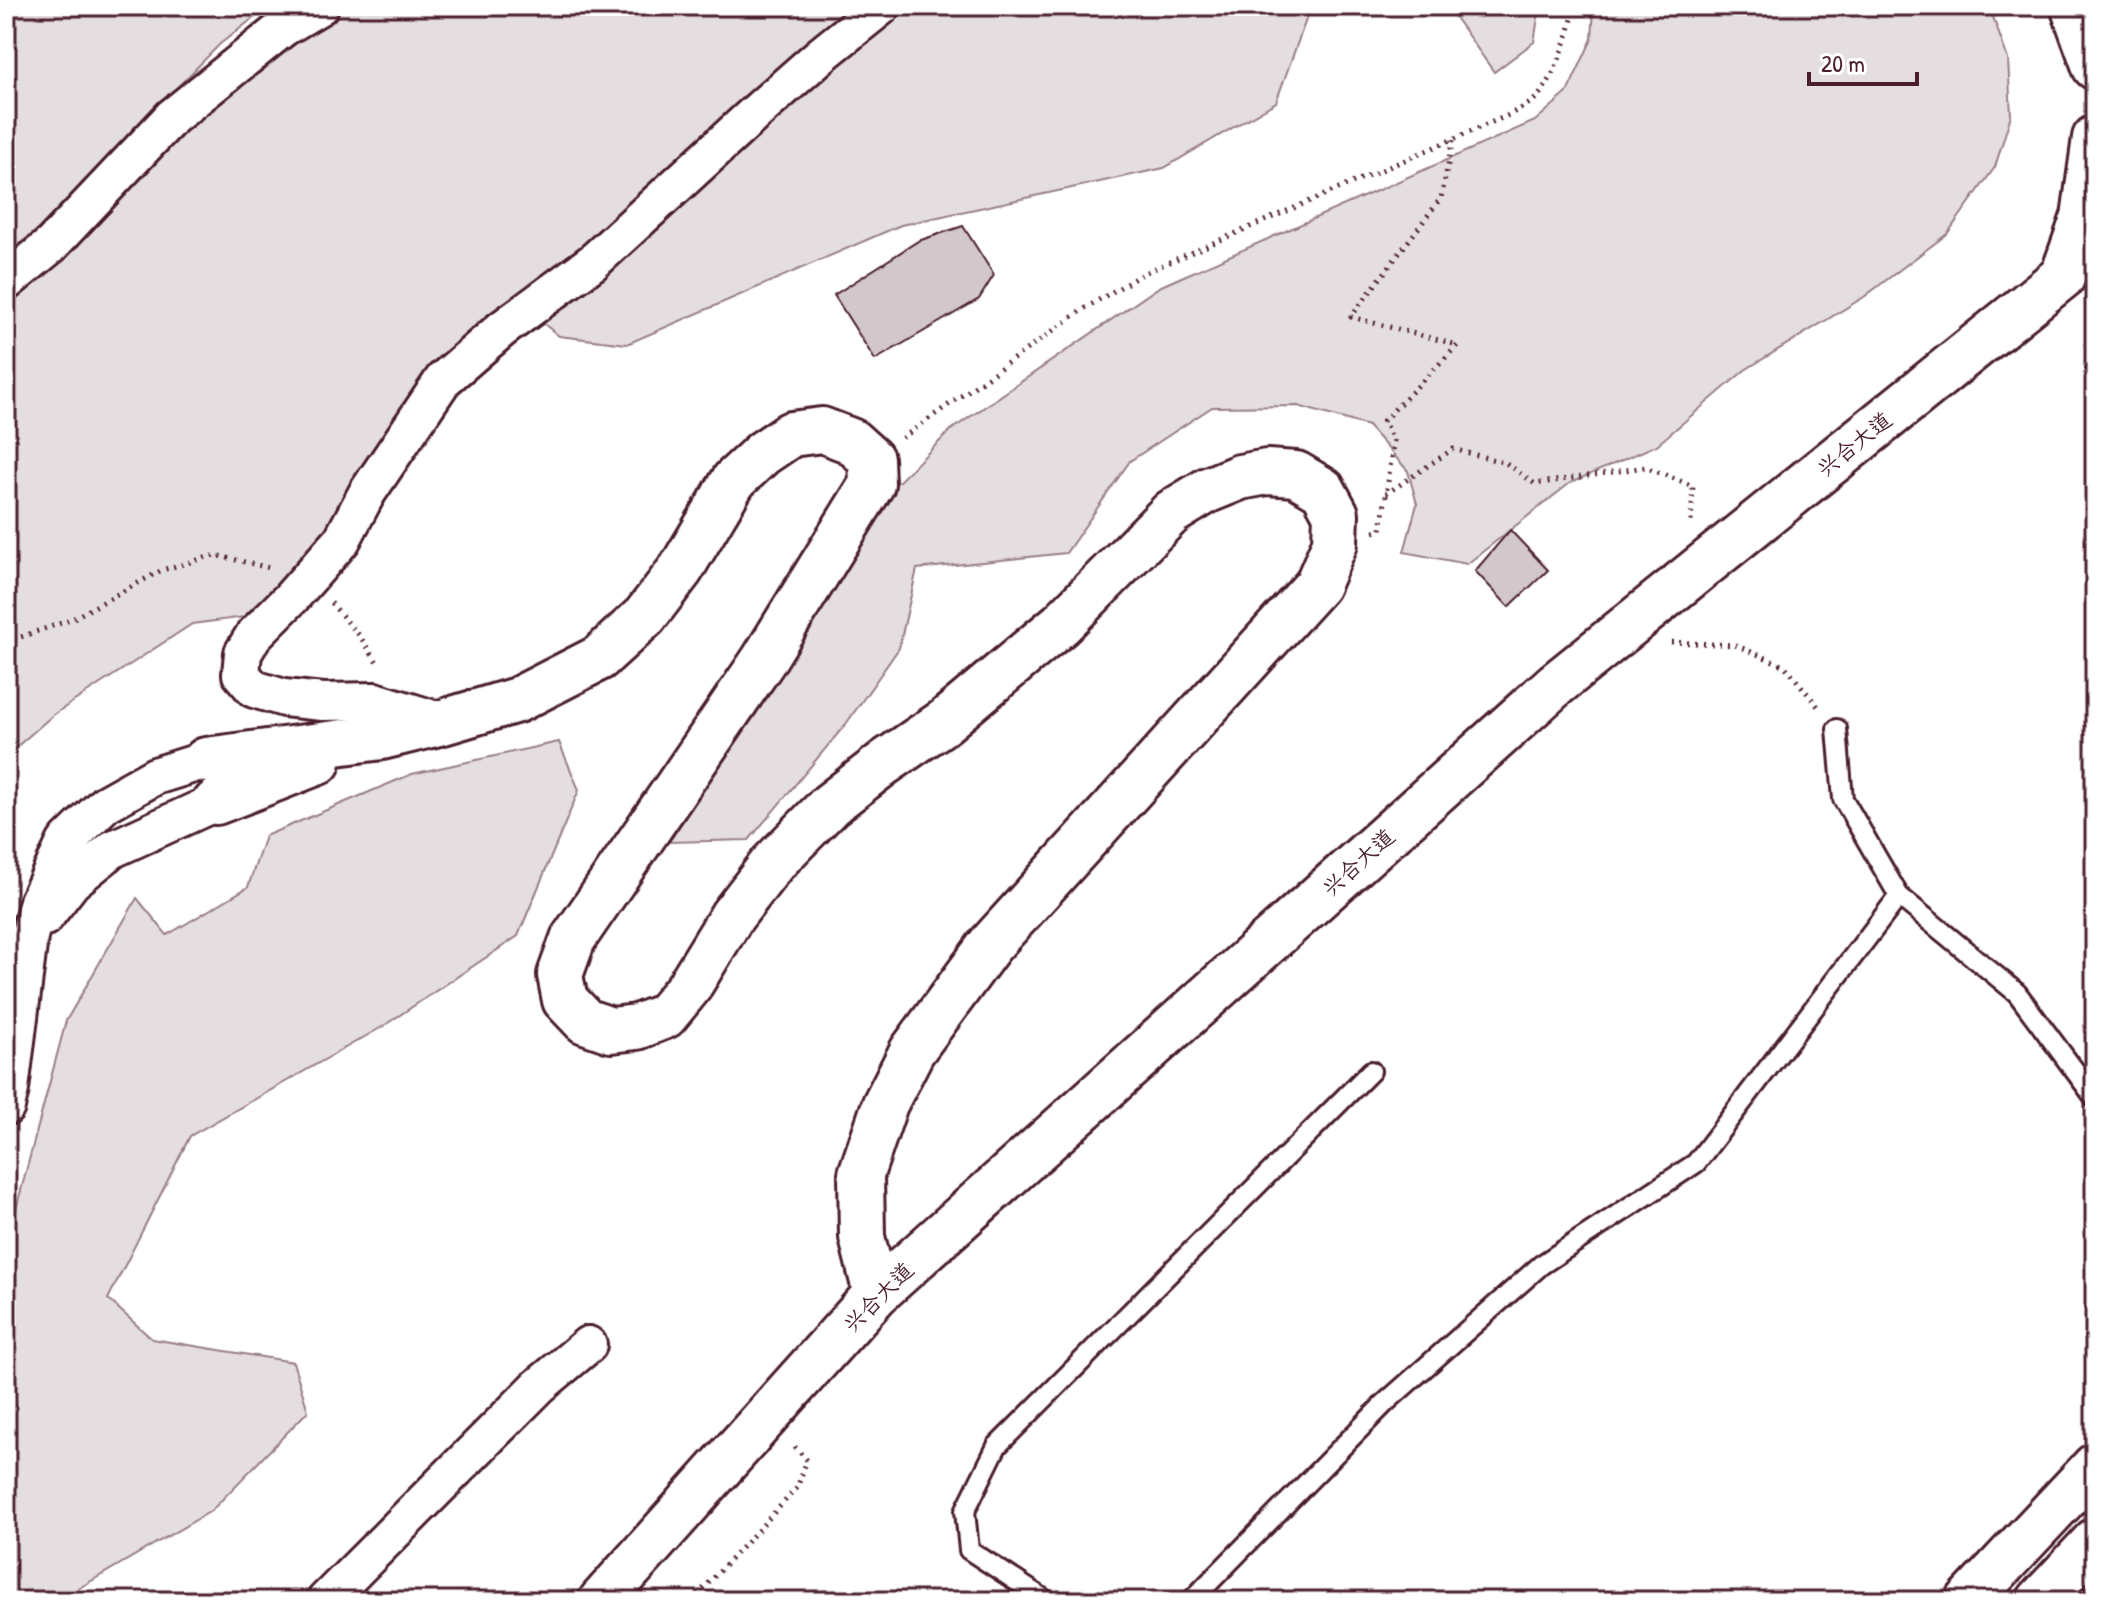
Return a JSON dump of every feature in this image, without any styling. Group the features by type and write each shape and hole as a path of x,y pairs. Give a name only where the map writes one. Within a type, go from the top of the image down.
{"street":[{"path":"6,282 51,245 172,117 283,28 320,6"},
{"path":"443,722 375,701 323,702 284,698 254,689 241,674 243,653 254,635 342,540 367,493 443,380 502,329 593,262 764,105 882,6"},
{"path":"2073,6 2095,67"},
{"name":"兴合大道","path":"601,1601 876,1294 1555,685 2063,276 2084,217 2095,138"},
{"path":"6,1107 29,937 38,901 65,843 105,804 155,776 206,760 382,737 443,722 517,700 599,658 645,616 681,569 734,480 763,453 791,434 822,430 851,441 871,459 872,484 763,661 573,939 560,975 565,1000 585,1021 611,1030 637,1027 665,1016 688,988 732,916 772,864 830,805 944,722 1061,624 1172,512 1208,490 1240,477 1267,472 1296,474 1323,490 1336,514 1335,543 1317,585 990,945 912,1051 885,1104 861,1174 862,1237 876,1294"},
{"path":"29,937 72,882 113,849 216,802 382,737"},
{"path":"325,1601 539,1386 588,1345"},
{"path":"1968,1601 2095,1466"},
{"path":"2039,1601 2095,1541"}],"lane":[{"path":"1837,729 1843,799 1899,896 2017,993 2095,1098"},
{"path":"1186,1600 1385,1403 1541,1265 1696,1163 1899,896"},
{"path":"1047,1601 969,1550 965,1511 997,1446 1371,1071"}],"path":[{"path":"871,459 1082,310 1144,273 1511,114 1537,97 1554,70 1569,34 1575,6"},
{"path":"1335,543 1381,530 1394,440 1383,421 1458,345 1351,317 1441,198 1453,139"},
{"path":"1386,494 1453,449 1506,463 1535,484 1645,467 1693,486 1691,523"},
{"path":"1666,596 1668,642 1735,645 1785,666 1837,729"},
{"path":"692,1601 797,1488 807,1460 766,1418"}],"shaded area":[{"path":"6,6 269,6 220,44 36,231 6,254"},
{"path":"345,6 1311,6 1276,102 1164,168 901,225 627,344 559,336 512,298 479,328 326,538 245,617 192,624 53,715 6,756 6,296 185,121 298,32"},
{"path":"1447,6 1540,6 1534,42 1494,72"},
{"path":"1594,6 1989,6 2008,59 2011,115 1995,167 1947,234 1864,297 1745,370 1657,445 1570,483 1467,564 1404,552 1417,504 1408,471 1368,426 1298,406 1212,407 1130,461 1066,553 917,569 899,648 846,724 749,840 669,842 786,667 893,487 951,430 1159,287 1535,121 1567,93 1592,39"},
{"path":"559,742 579,790 518,936 382,1027 190,1136 108,1299 152,1339 293,1362 308,1411 211,1511 57,1601 6,1601 6,1221 15,1213 66,1021 137,898 167,935 248,887 265,836 412,774"}],"building":[{"path":"963,226 994,275 979,299 875,360 834,295 918,241"},
{"path":"1510,530 1548,570 1509,607 1475,571"}]}
